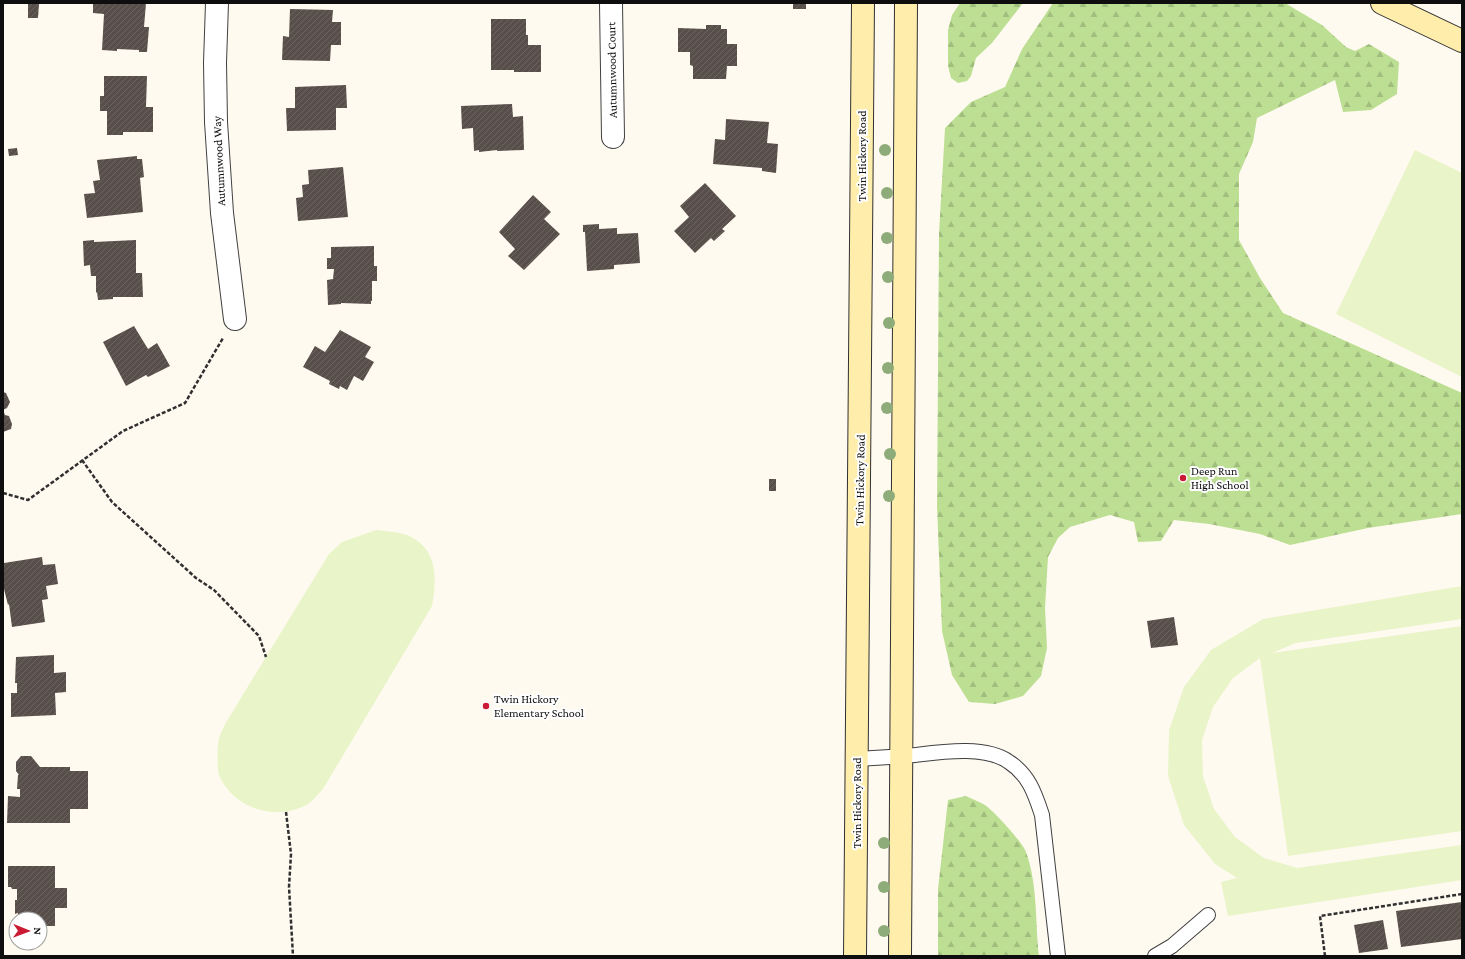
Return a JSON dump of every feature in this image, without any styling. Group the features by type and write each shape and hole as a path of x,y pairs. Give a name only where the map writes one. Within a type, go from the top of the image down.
{"main road":[{"name":"Twin Hickory Road","path":"856,956 863,3"},
{"path":"900,956 905,357 906,3"},
{"path":"1382,3 1462,41"}],"street":[{"name":"Autumnwood Way","path":"217,3 215,63 217,129 222,213 235,319"},
{"name":"Autumnwood Court","path":"611,3 613,137"}],"lane":[{"path":"857,759 966,751 988,753 1008,761 1023,774 1035,793 1042,815 1058,956"},
{"path":"1155,956 1172,946 1208,915"}],"path":[{"path":"3,493 28,500 123,431 185,403 235,319"},
{"path":"82,460 112,502 196,578 214,590 259,636 266,657"},
{"path":"286,812 291,854 289,887 293,956"},
{"path":"1325,956 1320,916 1462,894"}],"green space":[{"path":"960,3 1023,3 992,43 976,58 971,76 967,81 958,83 951,78 948,66 948,30 952,15"},
{"path":"1053,3 1285,3 1322,25 1346,47 1355,51 1369,44 1399,62 1397,94 1371,110 1343,112 1335,80 1257,118 1253,142 1239,174 1239,240 1260,278 1283,313 1462,393 1462,514 1368,528 1290,545 1260,534 1209,524 1174,520 1161,541 1138,542 1134,522 1110,515 1070,527 1058,538 1048,557 1045,608 1047,648 1041,676 1023,696 995,704 969,702 952,675 942,631 937,506 939,233 945,128 971,102 1005,87 1022,49"},
{"path":"1415,150 1462,173 1462,377 1336,314"},
{"path":"376,530 407,535 425,548 433,565 435,585 432,606 323,789 314,799 308,804 283,812 270,812 245,804 234,796 226,787 219,775 218,742 225,724 329,554 342,542"},
{"path":"1462,586 1462,619 1296,643 1272,653 1462,626 1462,831 1288,856 1260,658 1233,678 1213,707 1202,740 1203,776 1214,809 1235,837 1264,858 1297,868 1462,845 1462,880 1228,916 1221,882 1237,878 1215,864 1184,825 1168,776 1169,730 1184,687 1211,650 1263,619"},
{"path":"966,796 989,808 1014,835 1026,852 1033,877 1039,956 938,956 938,889 948,800"}],"building":[{"path":"93,3 146,3 144,27 149,27 147,52 117,49 117,51 102,50 104,14 93,13"},
{"path":"793,3 806,3 806,9 793,9"},
{"path":"28,4 39,4 38,18 28,18"},
{"path":"290,9 333,10 332,22 341,22 341,45 331,45 330,61 282,60 283,36 289,37"},
{"path":"491,19 526,19 526,35 528,35 528,45 541,45 541,72 491,70"},
{"path":"706,25 721,25 721,29 727,29 727,44 737,44 737,66 727,66 726,79 693,79 693,66 690,65 690,52 678,52 678,28 706,29"},
{"path":"104,76 147,76 146,107 153,107 153,132 123,132 123,135 107,135 107,111 100,111 100,96 104,96"},
{"path":"346,85 347,108 336,108 336,130 287,131 286,108 295,108 295,87"},
{"path":"512,104 513,117 523,116 524,150 474,151 473,128 462,129 461,106"},
{"path":"726,119 769,122 767,143 778,144 776,173 762,171 762,168 713,164 715,139 725,140"},
{"path":"17,148 18,155 9,156 8,149"},
{"path":"137,156 137,159 142,159 144,177 140,178 143,212 87,218 84,194 95,193 93,181 100,180 97,160"},
{"path":"343,167 348,217 298,221 296,198 303,197 302,185 309,184 308,170"},
{"path":"705,183 736,216 722,229 725,231 714,241 711,238 695,253 674,231 689,217 680,206"},
{"path":"533,195 551,212 544,219 560,234 524,270 508,256 515,249 499,232"},
{"path":"599,224 599,229 617,228 617,234 638,233 640,263 614,265 614,269 587,271 585,232 583,232 583,225"},
{"path":"94,240 94,242 136,240 136,273 142,273 143,297 113,297 113,299 98,300 97,292 96,293 96,276 91,276 90,265 84,266 83,241"},
{"path":"374,246 374,266 377,266 377,281 372,281 371,304 341,303 328,305 327,280 333,279 334,269 327,269 327,258 331,258 331,247"},
{"path":"134,326 148,349 157,343 170,366 148,377 146,375 126,386 103,342"},
{"path":"340,330 371,347 365,357 374,362 363,381 354,376 347,390 340,386 339,389 329,384 330,381 303,367 315,346 325,352"},
{"path":"3,392 6,393 10,402 7,408 3,410"},
{"path":"3,410 5,415 9,416 12,424 11,429 3,432"},
{"path":"769,479 776,479 776,491 769,491"},
{"path":"42,557 43,565 55,564 58,584 46,586 48,599 42,600 45,622 12,627 9,604 8,605 3,585 3,560 4,563"},
{"path":"1174,617 1178,645 1151,648 1147,621"},
{"path":"54,655 54,673 66,672 66,692 55,693 56,715 11,717 11,693 17,693 17,683 15,683 16,657"},
{"path":"21,756 31,756 40,767 70,767 70,771 88,771 88,809 70,809 70,823 7,823 8,796 20,797 20,789 17,789 19,775 16,771 16,762"},
{"path":"8,866 55,866 55,888 67,888 67,908 55,908 55,926 48,926 48,911 15,911 17,889 8,887"},
{"path":"1462,902 1462,939 1401,947 1396,911"},
{"path":"1383,920 1388,949 1359,953 1354,925"}],"place":[{"name":"Deep Run High School","path":"1183,478"},
{"name":"Twin Hickory Elementary School","path":"486,706"}]}
